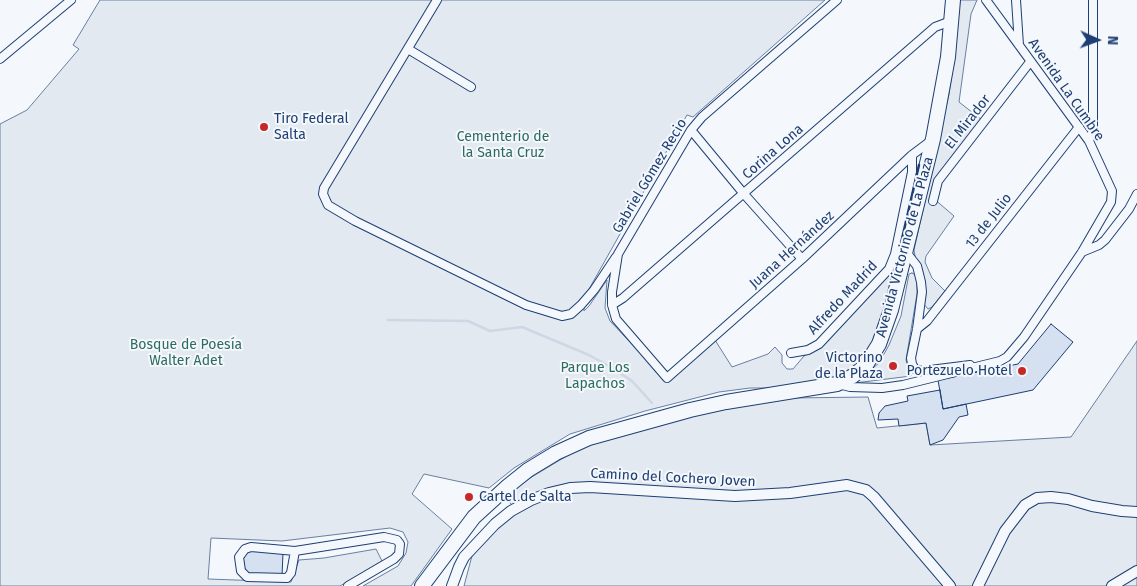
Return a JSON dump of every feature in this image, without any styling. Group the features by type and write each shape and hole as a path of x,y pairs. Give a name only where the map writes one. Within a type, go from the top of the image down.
{"highway":[{"name":"Avenida Victorino de La Plaza","path":"422,586 474,517 528,470 556,453 589,438 690,410 726,402 837,384 853,376 866,365 879,344 891,310 933,139 948,57 953,0"}],"street":[{"path":"0,48 2,57 71,0"},
{"path":"437,0 324,188 323,194 328,206 526,305 562,316 570,314 581,305 594,290 618,254"},
{"name":"Gabriel Gómez Recio","path":"612,305 612,292 618,254 691,130 702,117 836,0"},
{"name":"Avenida La Cumbre","path":"986,0 1089,141 1112,191 1112,198 1082,252"},
{"path":"1016,0 1019,45"},
{"path":"1089,141 1093,121 1094,0"},
{"name":"Corina Lona","path":"612,305 623,298 744,194 935,27 951,21"},
{"path":"408,49 471,87"},
{"name":"El Mirador","path":"933,202 938,181 1030,62"},
{"name":"13 de Julio","path":"917,329 928,321 1079,126"},
{"path":"691,130 744,194 802,259"},
{"name":"Juana Hernández","path":"612,305 616,319 666,378 802,259 912,155 933,139"},
{"name":"Alfredo Madrid","path":"791,353 808,350 820,344 889,269 895,254 912,172 912,155"},
{"path":"837,384 850,387 882,388 903,385 1000,361 1013,352 1082,252 1099,245 1105,240 1129,209 1137,194"},
{"path":"906,252 917,266 922,292 911,358 915,369 922,371 985,364"},
{"name":"Camino del Cochero Joven","path":"452,586 464,557 494,524 511,511 549,493 570,488 590,487 735,496 790,493 847,485 866,490 874,497 950,586"},
{"path":"978,586 1005,531 1025,505 1037,498 1068,499 1122,512 1137,512"},
{"path":"294,551 291,574 287,578 247,577 241,571 239,558 246,549 258,546 294,551 384,537 397,540 400,544 399,554 394,559 348,586"},
{"path":"1112,586 1137,571"}],"green space":[{"name":"Bosque de Poesía Walter Adet","path":"100,0 825,0 693,117 687,115 584,298 584,311 607,280 605,308 610,321 667,381 715,340 732,367 768,354 775,347 782,355 782,363 787,369 793,369 804,356 820,348 897,264 875,344 864,361 848,373 829,382 719,392 645,411 570,434 514,468 489,488 424,474 412,494 452,529 411,586 363,586 398,566 406,553 408,542 403,532 390,528 282,541 211,538 208,579 291,582 299,560 324,558 376,549 382,561 340,586 0,586 0,124 27,110 79,49 73,45"},
{"path":"960,0 977,0 971,14 959,102 982,120 937,180 933,198 954,216 926,256 925,262 932,278 945,291 932,307 928,309 923,303 914,250 949,94"},
{"path":"912,273 917,276 917,294 906,360 911,376 855,383 879,363 889,345 901,316 909,274"},
{"path":"1137,341 1137,586 464,586 473,552 514,507 504,497 530,478 575,451 603,440 725,406 791,398 868,397 877,428 926,423 930,445 1071,437"}],"building":[{"path":"1051,324 1073,342 1033,390 943,409 938,380 1018,364"},
{"path":"940,390 943,409 966,404 968,415 959,417 943,440 930,445 926,423 899,426 898,419 878,420 879,413 885,406 908,401 907,396"},
{"path":"253,550 283,553 282,576 253,575 247,572 243,559 247,553"}],"waterway":[{"path":"388,320 468,321 490,331 522,327 589,355 614,369 632,381 652,403"}],"wall":[{"path":"901,243 919,165"}],"place":[{"name":"Tiro Federal Salta","path":"264,127"},
{"name":"Victorino de la Plaza","path":"893,366"},
{"name":"Portezuelo Hotel","path":"1022,371"},
{"name":"Cartel de Salta","path":"469,497"}],"park label":[{"name":"Cementerio de la Santa Cruz","path":"503,146"},
{"name":"Parque Los Lapachos","path":"595,376"}]}
